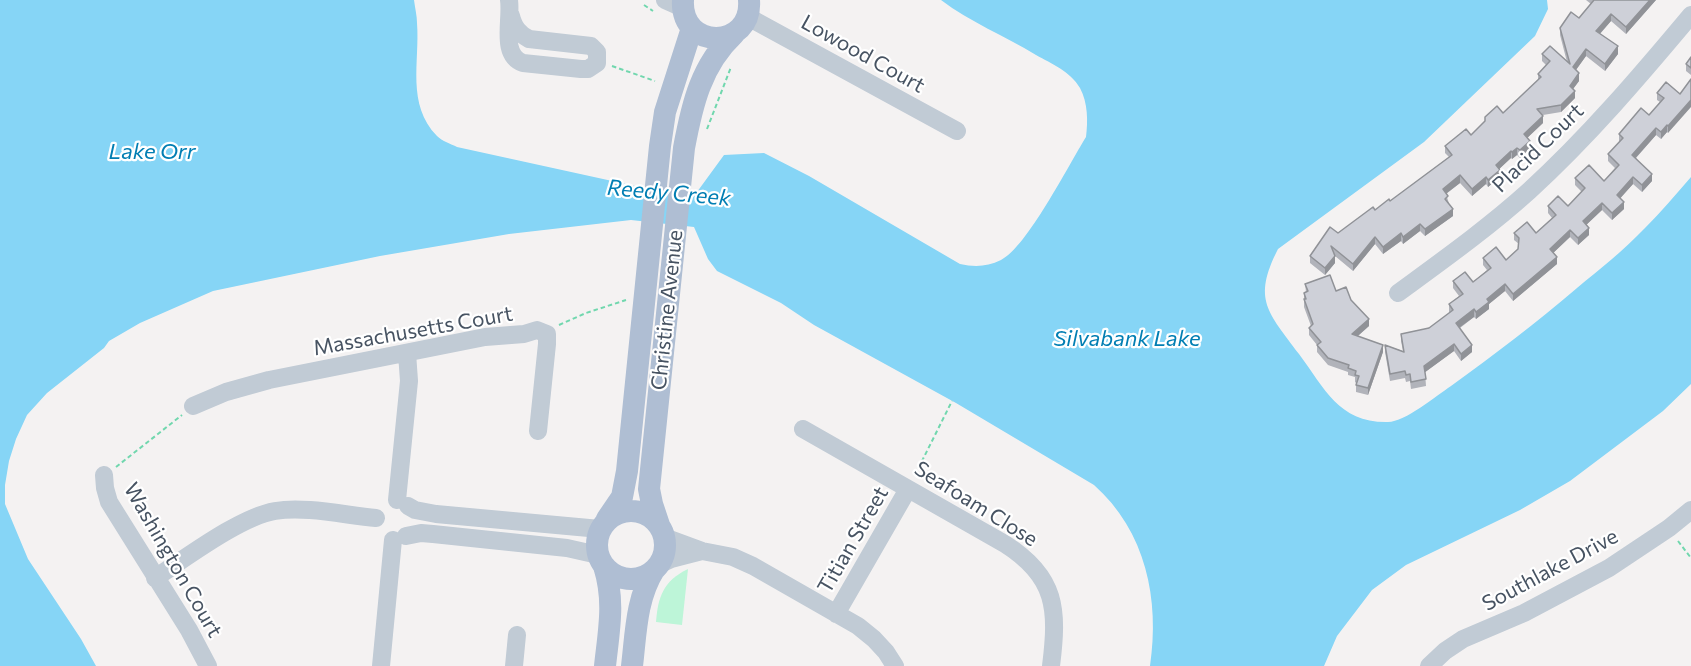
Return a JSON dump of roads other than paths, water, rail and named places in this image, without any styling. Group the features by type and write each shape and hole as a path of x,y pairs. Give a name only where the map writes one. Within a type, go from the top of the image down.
{"main road":[{"path":"675,9 701,35 712,38 723,38 744,17"},
{"name":"Christine Avenue","path":"604,524 621,497 627,471 675,9"},
{"name":"Christine Avenue","path":"661,531 652,504 650,489 680,183 690,116 703,75 720,47 744,17"},
{"path":"605,666 611,598 610,585 601,560 597,538 604,524 617,513 628,510 651,517 661,531 665,546 648,580 640,604 632,666"},
{"path":"601,560 612,573 622,578 633,579 644,576 656,568"}],"street":[{"path":"510,13 514,27 528,39 591,46 597,52 597,63 588,69 581,69 516,61 510,52 510,13"},
{"name":"Placid Court","path":"1398,293 1501,215 1530,189 1599,122 1691,15"},
{"name":"Lowood Court","path":"744,17 957,131"},
{"name":"Massachusetts Court","path":"193,405 226,392 269,380 471,340 524,334 537,330 547,334 538,431"},
{"path":"403,503 409,381 407,353"},
{"name":"Seafoam Close","path":"803,429 1005,544 1031,563 1046,587 1054,612 1051,666"},
{"name":"Washington Court","path":"104,475 109,502 189,630 208,666"},
{"name":"Titian Street","path":"836,614 908,489"},
{"path":"601,560 567,548 421,533 400,538 382,535 376,519 377,513 385,503 403,503 424,513 604,524"},
{"path":"400,538 411,532 415,522 412,510 403,503"},
{"path":"155,578 233,528 259,515 289,510 376,519"},
{"name":"Southlake Drive","path":"1429,666 1463,639 1524,613 1609,568 1669,528 1691,510"},
{"path":"661,531 702,551 734,557 753,566 874,639 896,666"},
{"path":"381,666 400,538"},
{"path":"656,568 671,559 702,551"},
{"path":"514,666 517,635"}],"water":[{"name":"Silvabank Lake","path":"0,0 414,0 417,20 416,82 421,110 427,124 437,136 457,147 667,193 697,192 724,155 764,153 809,176 960,264 975,266 1001,260 1023,239 1035,223 1086,137 1086,106 1080,88 1066,72 941,0 1547,0 1548,9 1535,36 1424,142 1278,249 1266,281 1267,305 1279,327 1335,402 1357,417 1371,421 1395,421 1429,402 1562,301 1637,236 1691,177 1691,384 1663,411 1570,481 1520,510 1406,565 1372,590 1337,636 1324,666 1150,666 1153,616 1145,568 1126,523 1112,503 1094,485 956,403 814,325 781,303 717,271 708,259 694,227 631,220 509,234 380,256 213,291 140,323 109,341 104,348 47,393 27,415 16,439 9,461 5,504 28,559 81,639 96,666 0,666"}],"water label":[{"name":"Lake Orr","path":"152,152"},
{"name":"Reedy Creek","path":"669,193"}]}
